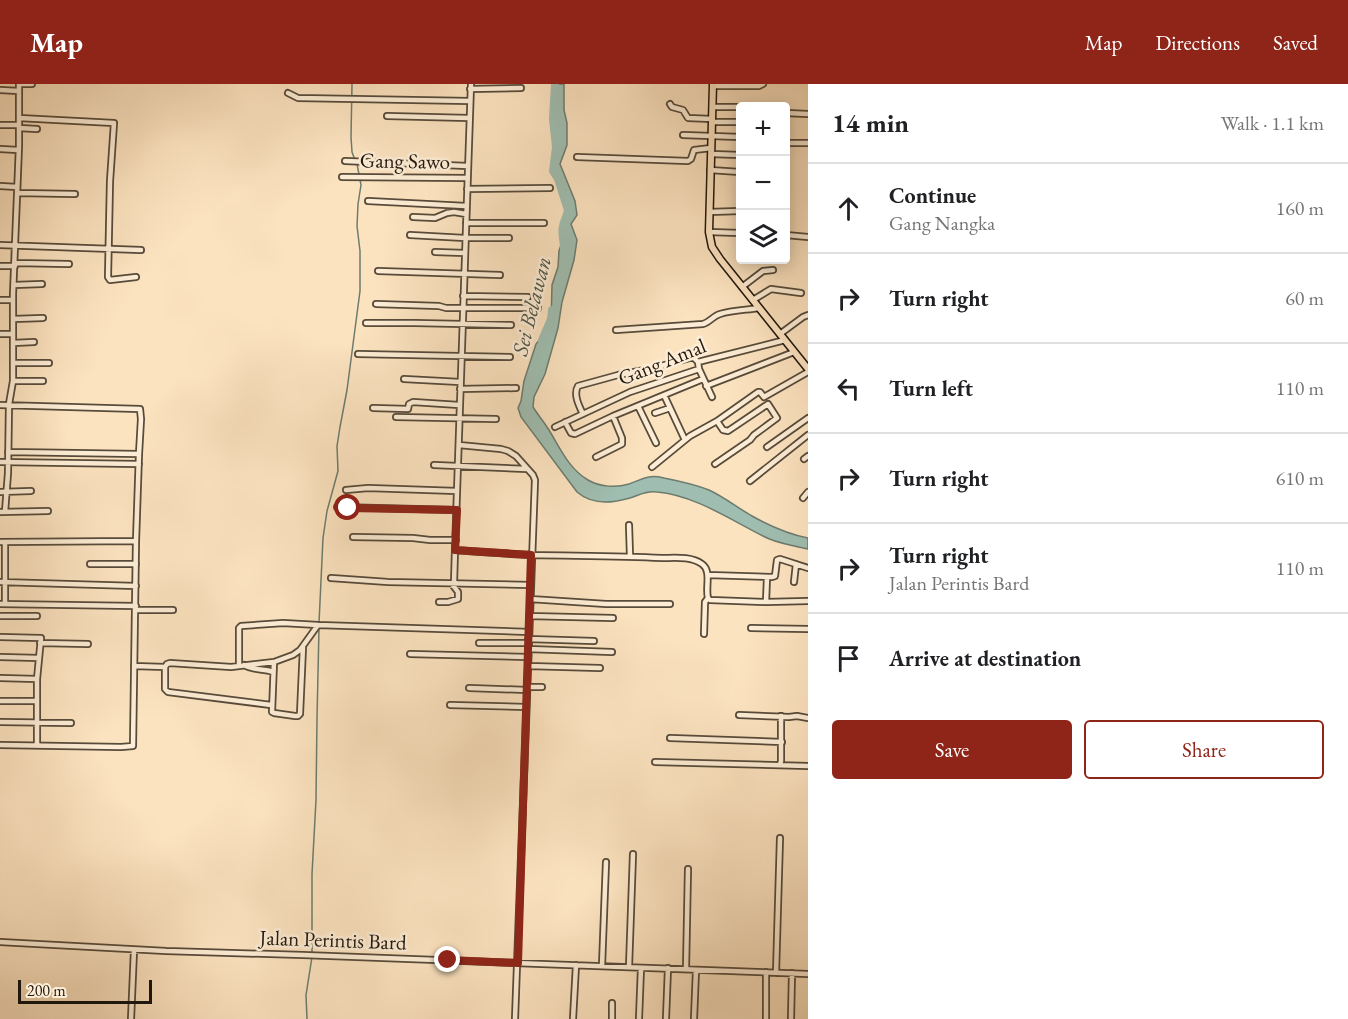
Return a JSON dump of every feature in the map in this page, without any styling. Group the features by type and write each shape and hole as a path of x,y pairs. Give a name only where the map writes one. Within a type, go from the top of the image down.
{"main road":[{"path":"713,85 709,212 711,247 807,367"}],"street":[{"path":"32,84 19,84 13,381 9,404 8,473 3,492 2,512 48,512"},
{"path":"713,85 759,86 763,84"},
{"path":"439,602 458,599 458,592 453,583 471,86 521,88"},
{"path":"0,90 19,91"},
{"path":"288,93 298,98 470,101"},
{"path":"670,104 672,107 683,110 688,118 736,122"},
{"path":"712,107 736,107"},
{"path":"790,113 808,114"},
{"path":"387,116 470,118"},
{"path":"19,118 114,123 108,279 136,277"},
{"path":"0,125 37,129"},
{"path":"683,135 736,137"},
{"path":"790,143 808,144"},
{"path":"0,149 18,150"},
{"path":"577,158 688,161 692,159 694,150 736,154"},
{"path":"348,161 468,166"},
{"path":"710,170 736,172"},
{"name":"Gang Sawo","path":"342,177 467,178"},
{"path":"0,186 17,187"},
{"path":"467,189 550,188"},
{"path":"17,193 75,194"},
{"path":"368,201 466,206"},
{"path":"709,212 736,211"},
{"path":"413,217 435,218 453,212 466,214"},
{"path":"466,222 544,223"},
{"path":"709,232 736,233"},
{"path":"410,235 509,238"},
{"path":"790,235 808,237"},
{"path":"0,245 141,250"},
{"path":"435,252 465,253"},
{"path":"0,266 69,264"},
{"path":"742,287 763,271 773,270"},
{"path":"378,272 500,275"},
{"path":"14,285 42,284"},
{"path":"753,300 771,289 801,293"},
{"path":"463,296 528,297"},
{"path":"0,300 14,300"},
{"path":"376,304 538,309"},
{"path":"616,330 703,324 720,314 759,308"},
{"path":"780,334 808,315"},
{"path":"13,318 43,318"},
{"path":"366,323 511,325"},
{"path":"0,334 14,334"},
{"name":"Gang Amal","path":"555,427 630,392 699,369 698,362 785,340"},
{"path":"13,343 34,342"},
{"path":"706,386 794,352"},
{"path":"358,354 510,357"},
{"path":"583,414 576,392 578,386 690,358 698,362"},
{"path":"13,363 49,363"},
{"path":"764,397 807,367"},
{"path":"699,369 712,397"},
{"path":"404,380 460,382"},
{"path":"565,422 574,435 613,416 703,380"},
{"path":"13,381 43,381"},
{"path":"460,389 516,388"},
{"path":"652,467 685,440 760,392 777,416 776,420 715,464"},
{"path":"664,396 685,440"},
{"path":"373,408 408,409 409,404 413,402 459,405"},
{"path":"717,421 723,430 728,431 768,404"},
{"path":"0,405 140,409 141,419 136,541 133,746 0,745"},
{"path":"638,406 656,443"},
{"path":"655,413 670,408"},
{"path":"596,457 622,444 622,438 613,416"},
{"path":"396,417 496,419"},
{"path":"767,447 808,418"},
{"path":"0,430 8,430"},
{"path":"750,481 808,435"},
{"path":"459,445 508,451 516,456 535,480 515,1019"},
{"path":"8,452 139,454"},
{"path":"0,462 139,464"},
{"path":"434,465 527,469"},
{"path":"0,473 8,473"},
{"path":"346,490 378,488 457,491"},
{"path":"3,492 32,491"},
{"path":"803,498 808,492"},
{"path":"337,507 457,510"},
{"path":"629,525 630,556"},
{"path":"353,537 456,540"},
{"path":"136,541 2,542 2,604 173,610"},
{"path":"455,550 531,555 630,556 696,561 704,565 708,575 704,634"},
{"path":"708,575 775,577 778,560 808,568"},
{"path":"90,564 136,564"},
{"path":"794,582 796,564"},
{"path":"766,602 767,577"},
{"path":"331,578 388,582 530,585"},
{"path":"2,582 136,586"},
{"path":"708,598 766,602 808,601"},
{"path":"530,599 606,604 670,604"},
{"path":"0,616 37,616"},
{"path":"529,616 613,618"},
{"path":"242,666 239,628 241,626 284,623 529,632"},
{"path":"135,666 165,667 170,663 242,666 274,662 293,655 303,647 320,625"},
{"path":"751,628 808,629"},
{"path":"0,637 41,638 37,679 37,745"},
{"path":"479,643 528,644 594,641"},
{"path":"40,643 88,644"},
{"path":"528,644 612,652"},
{"path":"274,662 272,712 298,716 300,714 303,647"},
{"path":"410,654 528,657"},
{"path":"0,657 39,658"},
{"path":"242,666 273,672"},
{"path":"528,666 600,668"},
{"path":"165,667 165,689 168,692 272,705"},
{"path":"0,678 37,679"},
{"path":"469,688 542,687"},
{"path":"0,701 37,701"},
{"path":"450,705 526,708"},
{"path":"739,715 808,718"},
{"path":"780,765 782,716"},
{"path":"0,722 71,723"},
{"path":"670,738 782,742"},
{"path":"655,762 808,766"},
{"path":"776,973 780,838"},
{"path":"629,967 633,854"},
{"path":"602,966 606,862"},
{"path":"686,969 688,869"},
{"name":"Jalan Perintis Bard","path":"0,942 135,950 808,974"},
{"path":"131,1019 135,950"},
{"path":"573,1019 576,965"},
{"path":"639,1019 641,968"},
{"path":"666,1019 668,968"},
{"path":"694,1019 696,970"},
{"path":"766,972 766,1019"},
{"path":"791,1019 792,973"},
{"path":"612,1003 612,1019"}],"shaded area":[{"name":"Sei Belawan","path":"553,84 564,84 567,145 560,164 575,201 577,215 571,224 577,240 558,328 545,374 534,397 533,407 570,464 588,480 613,486 658,477 698,486 715,493 766,523 808,538 808,549 768,539 712,509 671,494 648,492 619,501 606,502 588,499 577,492 521,417 518,408 524,381 536,344 551,323 552,285 570,210 555,169"}],"waterway":[{"path":"352,84 351,137 355,160"},
{"name":"Sei Belawan","path":"555,84 553,119 556,147 553,171 568,210 562,229 564,248"},
{"path":"319,623 323,538 327,511 338,471 337,446 360,291 360,251 357,226 361,185 357,164"},
{"name":"Sei Belawan","path":"542,340 551,319 552,310"},
{"path":"312,953 319,628"},
{"path":"307,1019 306,995 312,957"}],"route":[{"path":"348,508 457,510 455,550 531,555 518,963 448,960"}]}
